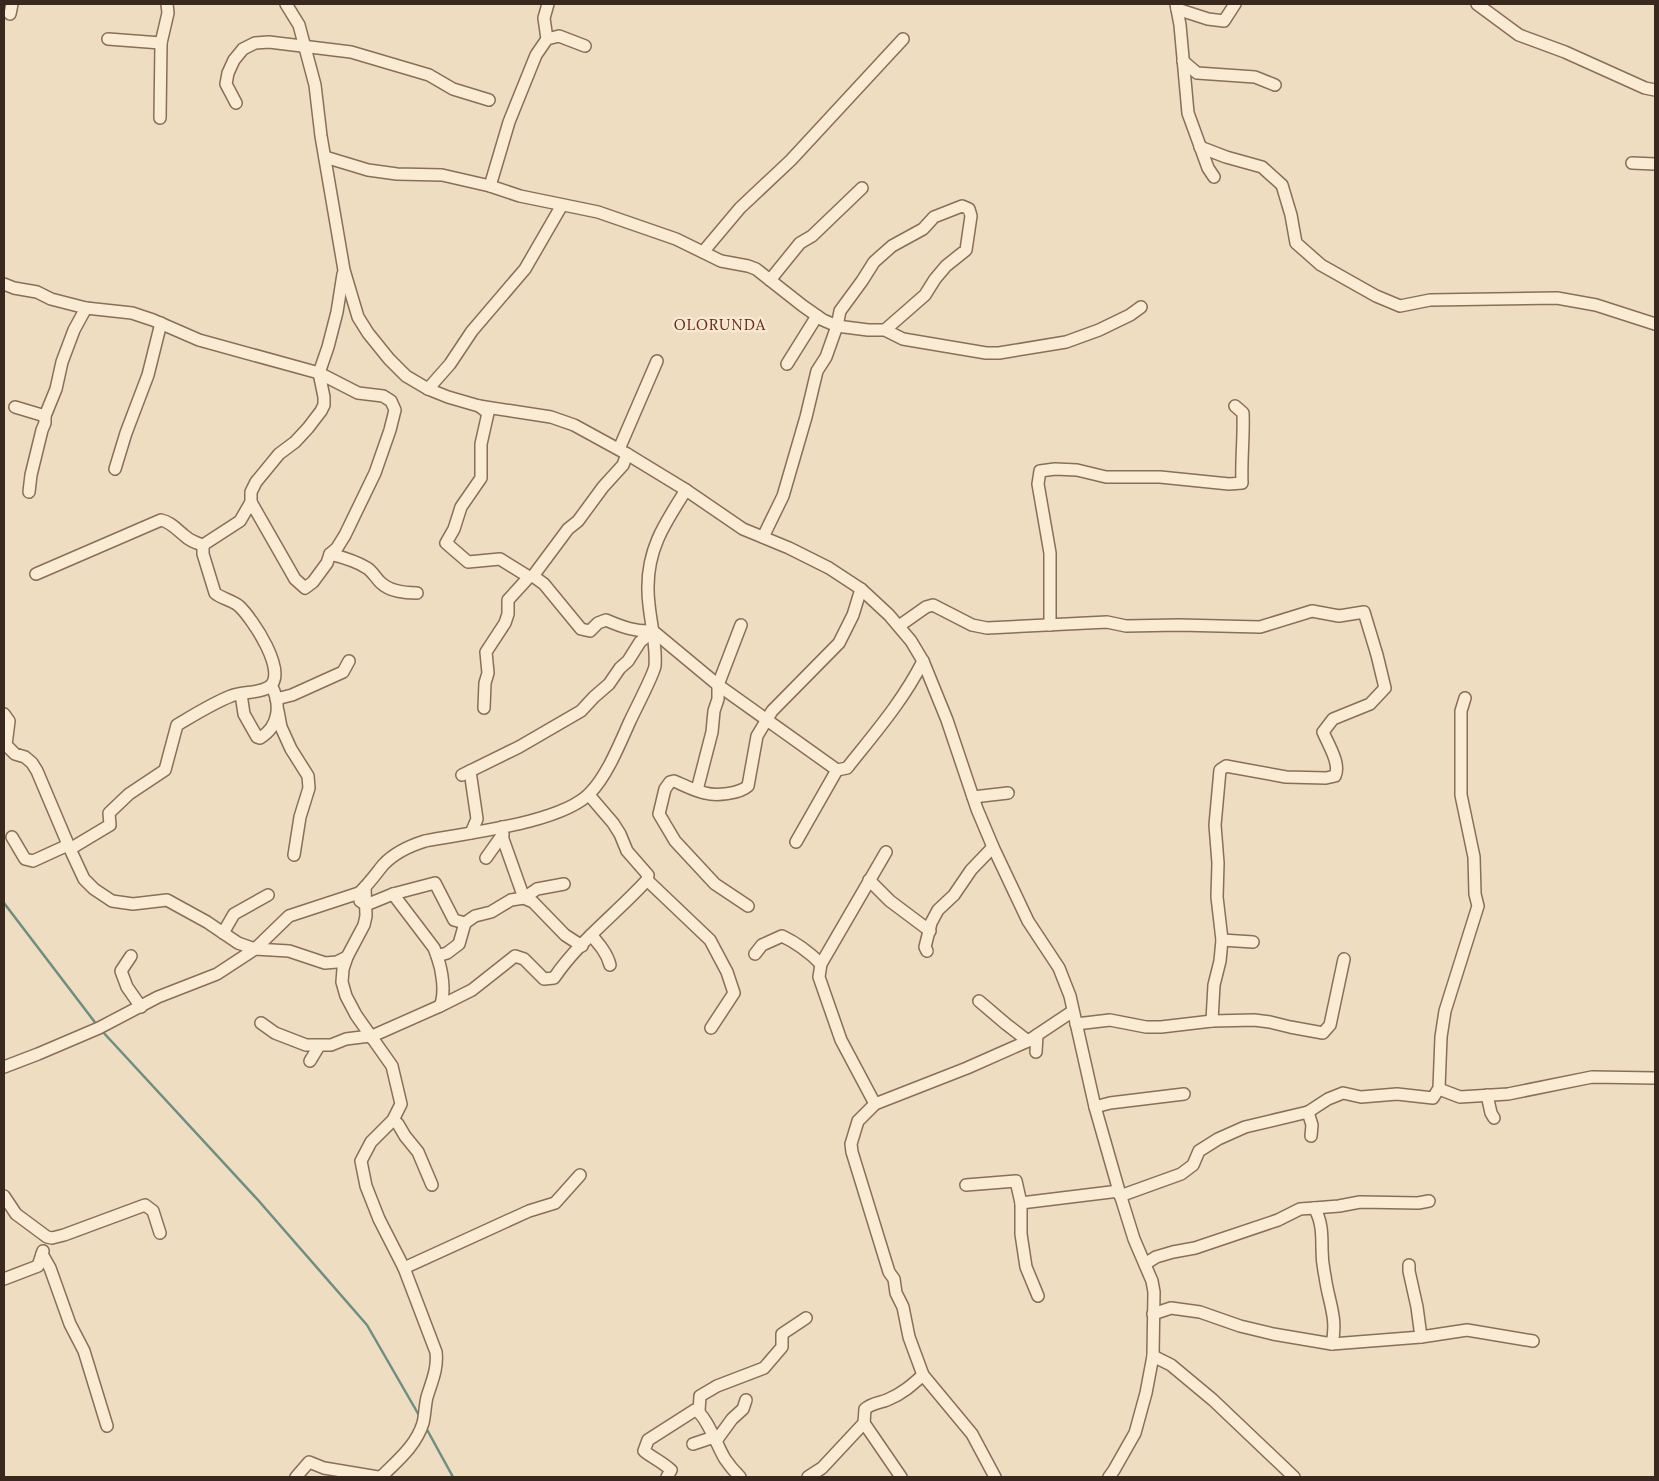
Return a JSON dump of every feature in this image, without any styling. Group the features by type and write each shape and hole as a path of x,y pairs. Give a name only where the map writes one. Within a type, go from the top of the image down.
{"street":[{"path":"160,118 161,44 168,13 167,4"},
{"path":"286,4 300,25 315,85 344,270 358,316 368,333 389,359 406,376 448,397 479,406 550,417 574,424 623,451 686,490 743,529 789,548 829,568 861,589 899,626 923,661 947,720 992,846 1028,921 1059,968 1070,996 1095,1107 1134,1239 1152,1281 1154,1292 1153,1356 1146,1393 1135,1432 1114,1470 1108,1477"},
{"path":"490,186 509,122 536,55 547,38 544,18 548,4"},
{"path":"1176,6 1208,19 1224,21 1235,4"},
{"path":"1477,4 1519,35 1565,52 1645,88 1655,90"},
{"path":"1176,6 1180,25 1188,113 1208,168 1214,176"},
{"path":"547,38 558,36 585,46"},
{"path":"108,39 161,44"},
{"path":"703,252 740,208 791,160 903,39"},
{"path":"236,104 226,84 228,73 234,60 243,49 255,44 269,42 306,48 352,52 429,75 453,89 489,100"},
{"path":"1184,61 1197,73 1255,77 1275,84"},
{"path":"1200,147 1262,168 1282,185 1291,215 1296,243 1321,265 1376,296 1400,306 1430,300 1557,298 1596,305 1655,324"},
{"path":"325,157 368,170 397,174 442,175 490,186 520,196 598,212 676,239 721,261 756,269 817,316 837,326 885,330 904,339 986,353 999,353 1066,342 1099,330 1141,307"},
{"path":"1632,163 1655,164"},
{"path":"770,280 800,243 812,236 862,188"},
{"path":"428,388 450,364 472,331 525,269 562,205"},
{"path":"764,537 783,496 817,371 826,357 840,311 874,262 892,246 923,229 934,217 962,206 969,209 971,216 966,250 946,266 925,295 885,330"},
{"path":"4,284 14,288 37,292 51,299 86,308 132,313 161,323 199,340 319,373 358,393 383,396 390,401 395,410 375,473 345,535 337,548 330,554 327,563 314,582 305,588 295,579 251,502 251,492 256,482 279,454 302,435 324,404 319,373 337,312 344,270"},
{"path":"29,492 31,475 45,423 45,416 56,389 62,362 74,330 86,308"},
{"path":"787,364 817,316"},
{"path":"115,469 126,433 148,376 161,323"},
{"path":"484,708 485,682 488,673 486,652 505,623 508,614 508,600 531,577 568,529 578,521 603,487 623,465 623,451 657,360"},
{"path":"479,406 488,413 481,444 481,478 461,507 454,529 446,543 468,562 500,559 544,584 581,629 590,631 598,623 606,620 627,629 653,631 718,685 837,770 847,768 897,705 923,661"},
{"path":"1050,625 1050,553 1038,484 1040,471 1055,469 1077,470 1106,477 1160,477 1229,484 1242,483 1243,413 1235,406"},
{"path":"15,408 45,416"},
{"path":"4,1067 46,1050 158,998 217,974 255,949 289,916 359,893 384,864 410,846 425,841 471,833 502,830 555,813 589,795 599,783 619,745 655,668 648,590 650,566 655,542 686,490"},
{"path":"12,837 25,859 33,861 69,847 110,825 109,813 129,794 165,770 177,725 233,695 260,690 271,685 274,681 275,677 266,645 253,622 240,607 215,593 203,554 204,545 240,521 251,502"},
{"path":"36,574 161,520 166,521 190,540 204,545"},
{"path":"330,554 342,557 368,569 383,585 391,589 405,593 417,592"},
{"path":"748,906 715,884 676,842 659,814 665,789 670,782 674,781 704,793 713,794 739,791 748,786 757,736 772,711 839,643 853,615 861,589"},
{"path":"899,626 926,607 933,605 972,625 987,628 1107,622 1126,626 1260,626 1312,611 1339,616 1364,612 1385,688 1370,704 1333,720 1323,732 1337,765 1335,776 1326,778 1286,777 1226,766 1220,770 1215,825 1218,862 1217,897 1222,940 1220,961 1214,985 1212,1021"},
{"path":"697,790 712,732 714,710 718,699 718,685 741,625"},
{"path":"471,833 477,819 466,773 530,741 581,711 609,684 620,668 628,661 640,642 653,631"},
{"path":"241,694 244,714 257,737 260,738 265,736 274,724 277,705 292,695 343,672 350,661"},
{"path":"271,685 276,694 281,727 308,776 309,788 300,817 294,855"},
{"path":"1021,1203 1120,1193 1181,1174 1192,1165 1199,1151 1218,1139 1245,1127 1308,1112 1328,1099 1343,1093 1361,1097 1397,1094 1433,1098 1439,1089 1441,1037 1445,1011 1478,906 1475,894 1474,857 1461,795 1461,711 1465,698"},
{"path":"4,714 9,721 6,745 15,754 25,757 37,771 84,879 94,889 112,901 133,904 167,900 207,922 238,943 255,949 289,951 325,963 337,962 347,958"},
{"path":"796,842 837,770"},
{"path":"973,797 1008,793"},
{"path":"261,1023 289,1040 306,1046 331,1045 370,1036 440,1006 472,990 515,956 524,959 544,979 554,978 563,964 626,902 647,880 648,875 627,851 613,823 589,795"},
{"path":"486,858 502,830"},
{"path":"502,830 524,898 533,902 564,935 582,946"},
{"path":"927,951 925,947 931,923 938,910 954,895 971,870 992,846"},
{"path":"875,1104 841,1040 819,976 821,964 886,852"},
{"path":"647,880 710,940 727,972 734,993 711,1028"},
{"path":"869,880 890,901 930,931"},
{"path":"366,905 393,894 435,883 454,920 465,923"},
{"path":"437,956 447,953 459,944 465,923 475,916 491,912 511,900 524,898 537,889 564,884"},
{"path":"296,1477 310,1462 324,1468 380,1477 410,1448 416,1438 423,1423 426,1400 437,1364 436,1352 404,1268 379,1219 366,1186 362,1161 371,1142 393,1120 400,1104 392,1066 356,1015 346,996 342,982 343,969 347,958 364,925 365,888"},
{"path":"393,894 434,948 442,970 443,999 440,1006"},
{"path":"223,933 234,914 268,895"},
{"path":"352,895 366,905"},
{"path":"591,935 600,944 609,959 610,965"},
{"path":"755,954 762,945 782,936 794,941 821,964"},
{"path":"1222,940 1253,942"},
{"path":"130,956 121,971 127,987 141,1007"},
{"path":"1076,1024 1110,1020 1161,1028 1228,1020 1270,1022 1323,1033 1330,1026 1344,959"},
{"path":"979,1001 1006,1024 1033,1038"},
{"path":"996,1477 972,1434 923,1375 909,1337 903,1307 896,1293 894,1278 889,1272 851,1144 858,1121 875,1104 967,1068 1033,1038 1073,1011"},
{"path":"1033,1038 1036,1052"},
{"path":"310,1061 319,1046"},
{"path":"1439,1089 1460,1097 1508,1094 1592,1076 1655,1078"},
{"path":"1095,1107 1110,1103 1184,1094"},
{"path":"1487,1095 1494,1118"},
{"path":"1308,1112 1312,1125 1311,1136"},
{"path":"393,1120 418,1152 432,1185"},
{"path":"404,1268 529,1210 555,1203 580,1175"},
{"path":"966,1185 1016,1181 1021,1203 1026,1267 1038,1296"},
{"path":"4,1196 16,1214 47,1238 64,1235 144,1205 153,1211 160,1233"},
{"path":"1144,1264 1156,1257 1195,1248 1278,1220 1300,1209 1339,1206 1360,1202 1429,1202"},
{"path":"1314,1208 1318,1214 1321,1227 1324,1275 1333,1310 1335,1332 1332,1344"},
{"path":"4,1279 38,1266 47,1238"},
{"path":"42,1254 50,1268 70,1324 84,1351 107,1426"},
{"path":"1409,1265 1421,1337"},
{"path":"1154,1314 1171,1308 1200,1312 1240,1326 1273,1334 1332,1344 1421,1337 1467,1330 1534,1341"},
{"path":"740,1477 725,1459 699,1411 700,1396 717,1386 764,1368 782,1347 782,1334 806,1318"},
{"path":"1153,1356 1171,1365 1213,1400 1294,1477"},
{"path":"901,1477 864,1423 865,1409 872,1404 908,1390 923,1375"},
{"path":"693,1444 715,1439 743,1409 746,1400"},
{"path":"667,1477 672,1470 659,1459 652,1458 644,1451 648,1440 690,1412 699,1411"},
{"path":"808,1477 822,1468 864,1423"}],"waterway":[{"path":"4,903 97,1025"},
{"path":"102,1031 258,1200 367,1325 420,1417"},
{"path":"425,1426 453,1477"}],"district":[{"name":"OLORUNDA","path":"720,324"}]}
